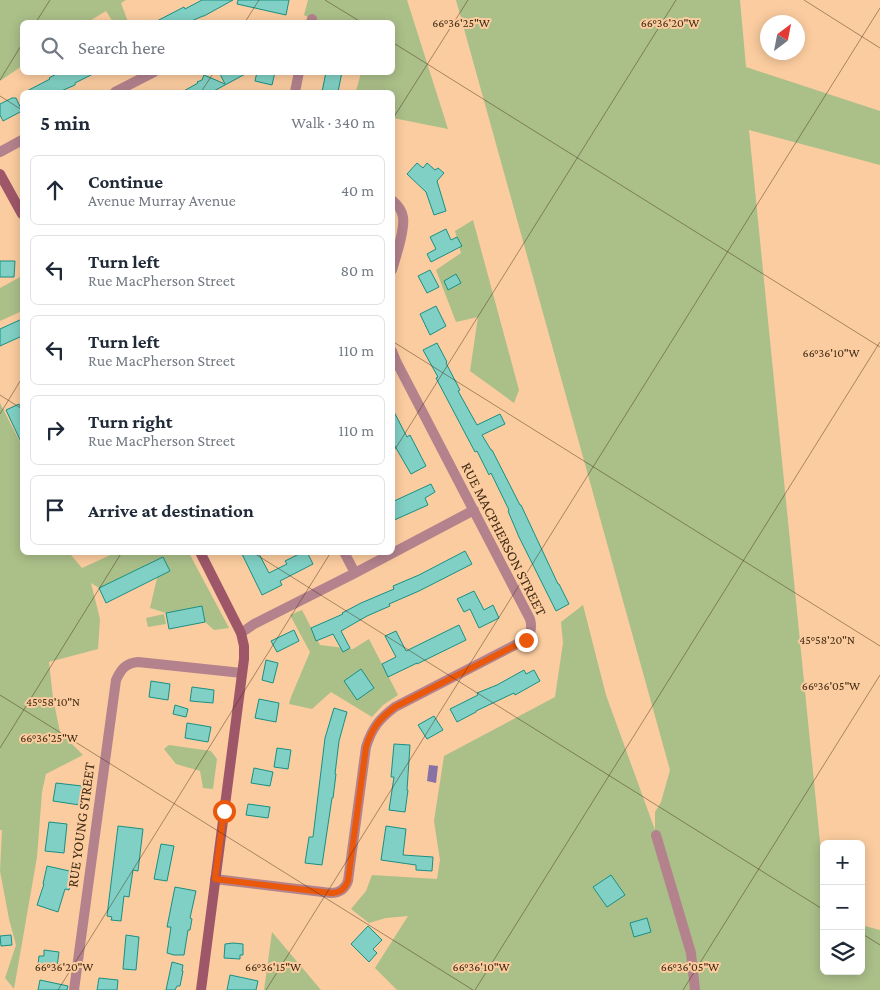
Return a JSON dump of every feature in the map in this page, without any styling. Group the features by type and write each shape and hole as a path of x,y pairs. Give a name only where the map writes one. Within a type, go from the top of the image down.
{"street":[{"path":"119,90 148,75"},
{"path":"295,90 298,75"},
{"path":"0,152 20,141"},
{"path":"0,174 20,210"},
{"path":"395,203 403,217 403,226 395,258"},
{"name":"RUE MACPHERSON STREET","path":"215,879 331,893 343,889 348,881 366,747 376,724 395,707 526,640 531,630 530,619 395,357"},
{"path":"395,552 474,510"},
{"path":"201,990 244,659 241,633 202,555"},
{"path":"346,555 355,573"},
{"path":"241,633 254,624 389,555"},
{"name":"RUE YOUNG STREET","path":"74,990 118,674 126,666 138,662 242,672"},
{"path":"656,835 691,953 695,990"}],"green space":[{"path":"0,0 126,0 121,3 127,20 112,20 106,11 91,20 20,20 20,67 0,81"},
{"path":"308,0 407,0 448,129 395,118 395,90 356,90 360,75 395,75 395,20 313,20 304,15"},
{"path":"456,0 740,0 746,67 880,111 880,165 749,130 820,842 820,975 865,975 865,926 880,930 880,990 397,990 375,968 408,916 386,918 369,923 351,909 366,891 372,875 437,879 440,860 434,821 444,756 555,697 563,643 561,622 583,605 606,695 655,830 655,812 661,802 670,770"},
{"path":"473,220 519,390 514,403 470,371 478,317 456,322 436,270 461,253 455,231"},
{"path":"20,277 20,312 0,321 0,288"},
{"path":"0,403 20,442 20,555 71,555 82,568 111,555 190,555 229,628 214,630 205,622 202,606 166,613 150,608 163,557 99,588 91,583 100,619 98,649 49,662 53,698 60,732 83,755 46,774 42,792 37,857 14,989 5,978 16,945 0,871 2,830 0,830"},
{"path":"302,610 320,645 353,649 369,639 398,695 383,705 372,717 331,692 312,709 289,704 310,652 290,615"},
{"path":"164,614 166,624 148,627 146,618"},
{"path":"169,745 211,751 217,759 213,789 203,788 200,771 176,764 164,749"},
{"path":"272,932 321,990 264,990"}],"shaded area":[{"path":"429,765 438,766 436,783 427,781"}],"building":[{"path":"202,0 233,0 194,20 159,20 184,7 185,9"},
{"path":"238,0 289,0 286,15 237,4"},
{"path":"54,75 91,75 64,90 29,90"},
{"path":"204,75 225,84 220,75 243,75 216,90 186,90 202,80"},
{"path":"256,75 274,75 272,85 255,81"},
{"path":"325,75 341,75 338,90 322,90"},
{"path":"16,98 20,112 3,121 0,115 0,104"},
{"path":"417,163 423,168 427,163 435,170 438,168 444,173 437,181 446,211 434,215 426,192 407,174"},
{"path":"446,229 451,240 457,237 462,246 431,262 427,254 436,249 430,237"},
{"path":"0,261 15,261 14,277 0,277"},
{"path":"430,270 439,287 427,293 418,276"},
{"path":"456,274 461,283 448,290 444,281"},
{"path":"436,306 446,326 430,335 420,314"},
{"path":"20,320 20,337 0,346 0,329"},
{"path":"437,343 460,390 458,391 477,425 500,414 505,424 482,435 521,505 569,604 556,611 519,537 509,510 491,473 489,475 477,451 475,452 423,350"},
{"path":"19,404 20,406 20,440 6,410"},
{"path":"395,414 407,437 410,435 426,466 411,474 395,446"},
{"path":"431,484 435,492 425,498 428,505 395,520 395,501"},
{"path":"465,551 472,564 389,604 390,606 367,616 341,631 350,648 343,652 333,634 316,641 311,628 394,589 393,586"},
{"path":"242,555 260,555 269,573 287,564 285,561 297,555 308,555 313,564 280,581 282,585 262,595"},
{"path":"163,557 170,571 106,603 99,588"},
{"path":"474,591 484,610 493,605 499,618 479,628 470,609 464,612 457,599"},
{"path":"202,606 205,622 169,629 166,613"},
{"path":"459,625 466,640 388,677 382,664 396,657 385,636 396,631 406,651"},
{"path":"294,630 299,641 277,652 271,641"},
{"path":"266,660 278,663 273,683 262,680"},
{"path":"361,669 374,688 357,700 344,681"},
{"path":"524,670 526,674 534,670 540,681 457,722 450,709 478,695 477,693 497,685"},
{"path":"151,681 170,684 168,700 149,697"},
{"path":"192,687 214,690 213,703 190,701"},
{"path":"259,699 279,703 276,722 255,718"},
{"path":"175,705 188,709 186,717 173,714"},
{"path":"334,708 347,712 339,741 333,798 322,865 305,863 309,837 313,837 325,738"},
{"path":"434,716 443,730 427,739 418,725"},
{"path":"187,723 211,727 208,742 185,738"},
{"path":"394,744 410,745 405,812 389,810 394,777 391,777"},
{"path":"277,748 291,750 288,769 274,767"},
{"path":"254,768 273,772 270,786 251,783"},
{"path":"56,783 82,786 80,805 53,801"},
{"path":"248,804 270,807 268,818 246,815"},
{"path":"49,822 67,824 64,853 45,851"},
{"path":"118,826 143,829 138,871 133,870 129,897 124,896 121,921 111,920 112,917 107,916"},
{"path":"386,826 406,829 403,855 433,857 432,871 416,870 416,865 381,860"},
{"path":"161,844 174,846 167,881 154,879"},
{"path":"47,866 74,872 69,890 65,889 58,912 37,905 44,884"},
{"path":"611,875 625,895 607,907 593,887"},
{"path":"175,887 196,891 184,955 167,953 171,927 167,927"},
{"path":"647,918 651,932 634,937 630,923"},
{"path":"368,926 382,940 373,949 377,953 369,962 351,944"},
{"path":"11,935 12,945 1,946 0,936"},
{"path":"126,935 139,937 136,970 123,969"},
{"path":"225,944 243,944 243,955 240,955 240,959 224,958"},
{"path":"44,950 59,952 57,967 38,965 39,956 44,956"},
{"path":"172,962 183,965 180,986 177,986 175,990 166,990"},
{"path":"230,975 258,981 256,990 227,990"},
{"path":"99,978 118,980 117,990 97,990"},
{"path":"40,980 68,986 67,990 38,990"}],"route":[{"path":"224,811 215,879 331,893 340,892 348,881 366,747 376,724 395,707 526,640"}]}
